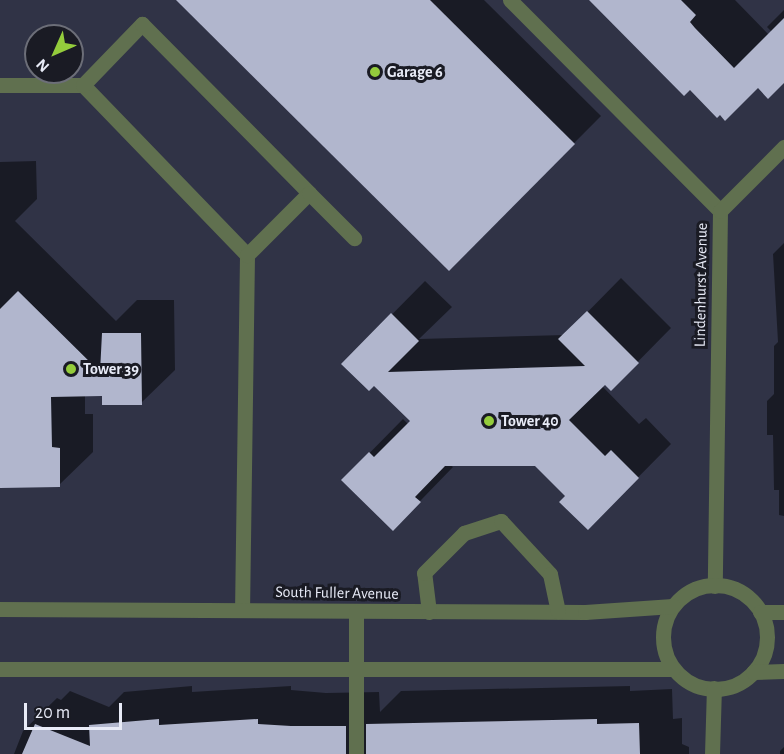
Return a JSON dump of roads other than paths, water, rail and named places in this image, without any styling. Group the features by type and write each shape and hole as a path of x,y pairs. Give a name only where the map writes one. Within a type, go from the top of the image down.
{"street":[{"name":"Lindenhurst Avenue","path":"510,0 720,211 715,586"},
{"path":"0,85 83,85 142,24 354,238"},
{"path":"83,85 247,255"},
{"path":"720,211 784,147"},
{"path":"242,610 247,255 309,193"},
{"path":"429,612 424,573 464,533 501,521 550,574 558,611"},
{"path":"715,586 740,592 760,612 766,639 763,657 753,672 739,683 714,688 687,681 673,669 665,652 663,634 673,606 697,588 715,586"},
{"name":"South Fuller Avenue","path":"0,609 429,612 558,611 673,606"},
{"path":"356,612 356,754"},
{"path":"760,612 784,612"},
{"path":"0,669 673,669"},
{"path":"753,672 784,672"},
{"path":"712,754 714,688"}],"place":[{"name":"Garage 6","path":"375,72"},
{"name":"Tower 39","path":"71,369"},
{"name":"Tower 40","path":"489,421"}]}
